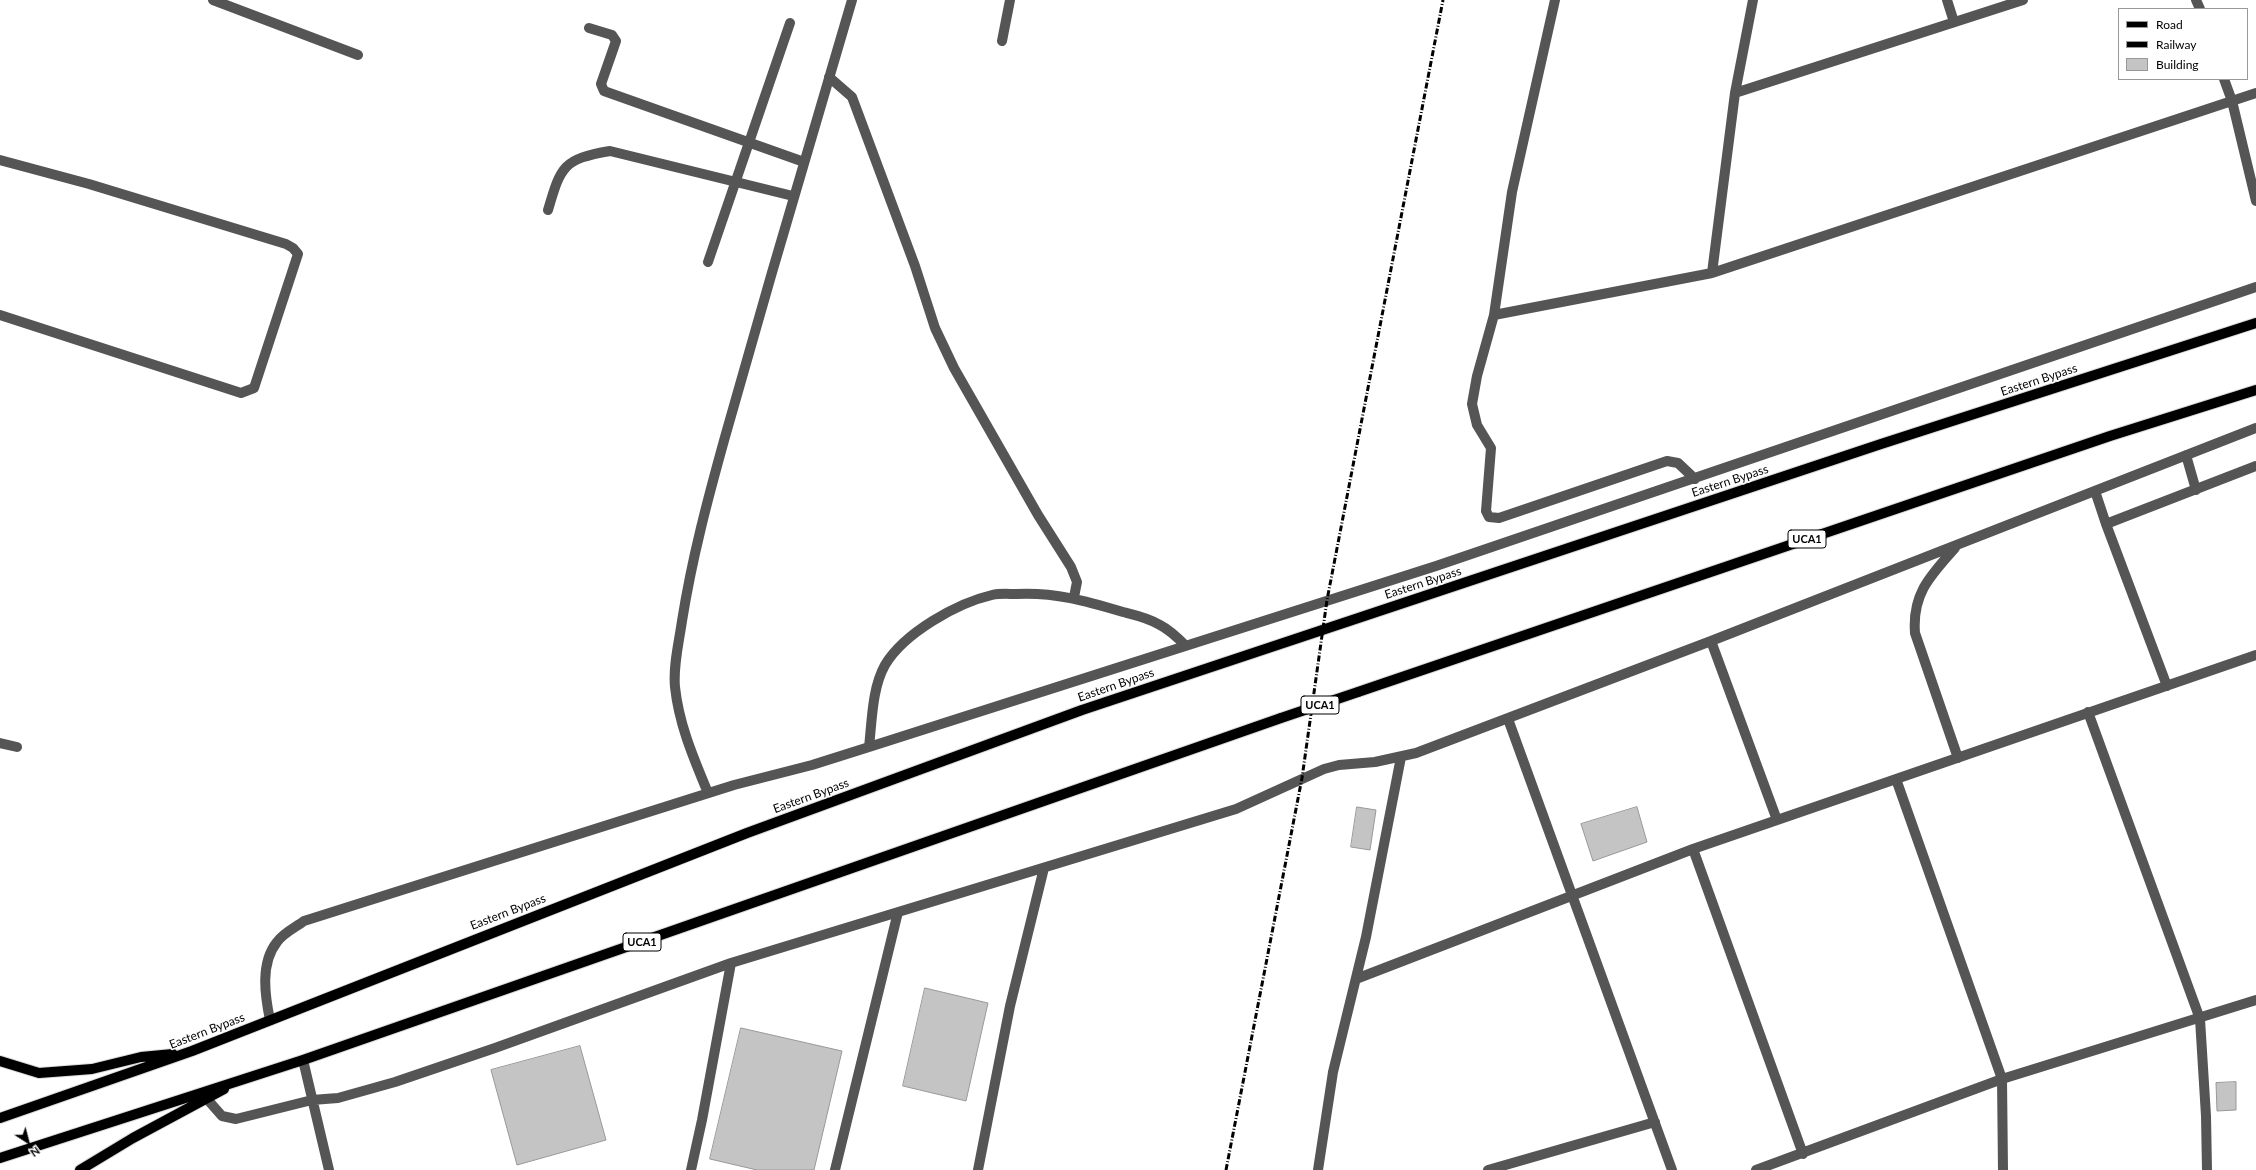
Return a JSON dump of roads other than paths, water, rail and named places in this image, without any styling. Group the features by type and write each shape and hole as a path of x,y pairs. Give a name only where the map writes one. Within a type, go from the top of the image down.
{"main road":[{"name":"Eastern Bypass","path":"0,1118 192,1051 747,833 1082,710 1881,444 2256,323"},
{"name":"UCA1","path":"0,1158 303,1060 1281,718 2110,436 2256,390"},
{"path":"0,1061 39,1072 92,1069 141,1057 192,1051"},
{"path":"80,1170 134,1138 241,1079"}],"street":[{"path":"214,0 358,55"},
{"path":"708,793 689,747 681,719 675,686 678,650 688,582 702,521 793,196 852,0"},
{"path":"1002,41 1010,0"},
{"path":"1555,0 1512,192 1494,315 1477,376 1472,404 1477,425 1492,448 1486,511 1489,517 1499,518 1667,461 1678,463 1695,479"},
{"path":"1712,273 1735,93 1753,0"},
{"path":"1947,0 1954,22"},
{"path":"1735,93 2023,0"},
{"path":"708,262 790,23"},
{"path":"589,28 612,35 616,41 601,84 604,91 804,162"},
{"path":"829,77 845,89 852,97 915,266 935,328 954,368 1038,515 1072,567 1077,582 1074,597"},
{"path":"2224,80 2232,101 2256,201"},
{"path":"1494,315 1712,273 2256,93"},
{"path":"548,210 558,177 564,168 573,160 584,155 610,152 793,196"},
{"path":"0,160 89,184 286,244 293,248 298,254 254,388 241,393 0,315"},
{"path":"270,1020 264,992 269,960 277,942 304,921 708,793 869,747 1443,564 2256,286"},
{"path":"207,1099 222,1116 236,1118 312,1100 338,1098 395,1082 495,1048 731,963 1236,809 1324,769 1339,765 1375,762 1416,753 1711,642 2256,428"},
{"path":"2186,455 2196,490"},
{"path":"2106,524 2256,466"},
{"path":"2095,491 2167,686"},
{"path":"1956,546 1933,572 1922,591 1915,608 1914,620 1915,633 1958,758"},
{"path":"869,747 876,691 885,665 913,635 966,604 993,595 1036,593 1074,597 1150,620 1174,634 1186,646"},
{"path":"1711,642 1777,820"},
{"path":"1356,979 1572,896 1777,820 2256,655"},
{"path":"2088,712 2200,1019 2206,1116 2207,1170"},
{"path":"1508,719 1672,1170"},
{"path":"0,743 17,747"},
{"path":"1318,1170 1333,1072 1356,979 1401,756"},
{"path":"1896,779 2002,1079 2003,1170"},
{"path":"1694,850 1803,1154"},
{"path":"978,1170 1010,1006 1044,868"},
{"path":"835,1170 898,912"},
{"path":"691,1170 702,1120 731,963"},
{"path":"1756,1170 1803,1154 2002,1079 2200,1019 2256,1000"},
{"path":"303,1060 329,1170"},
{"path":"1488,1170 1655,1122"}],"railway":[{"path":"1226,1170 1302,778 1327,600 1443,0"}]}
